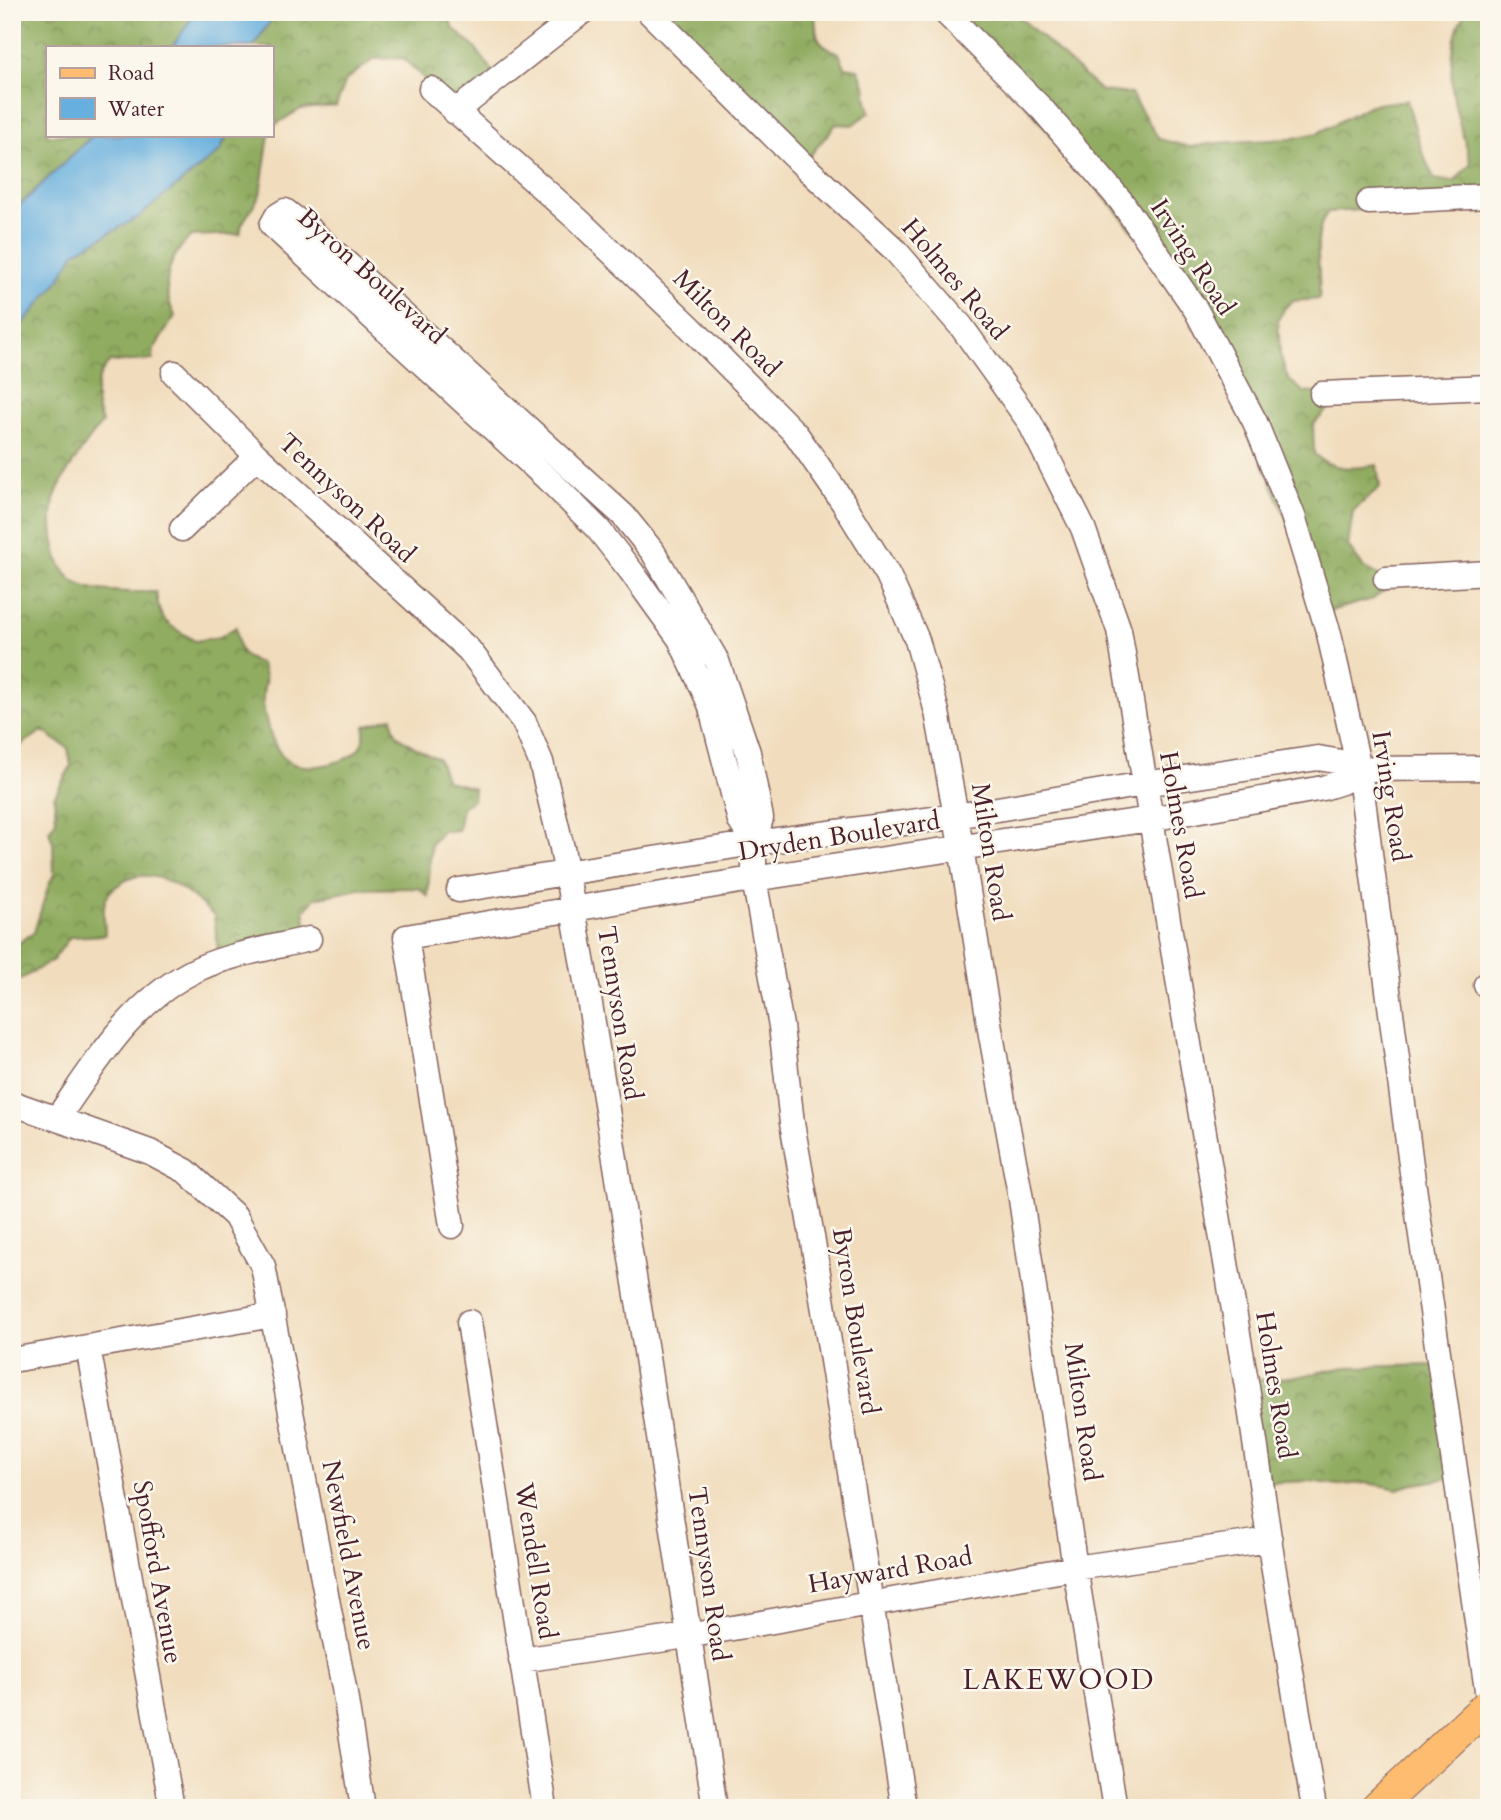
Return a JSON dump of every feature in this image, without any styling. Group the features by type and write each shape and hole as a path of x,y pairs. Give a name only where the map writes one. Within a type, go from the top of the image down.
{"main road":[{"path":"1377,1808 1489,1704"}],"street":[{"path":"456,112 582,12"},
{"name":"Holmes Road","path":"649,12 802,164 894,248 961,326 1029,421 1083,528 1119,629 1247,1387 1314,1808"},
{"name":"Irving Road","path":"945,12 1042,108 1121,201 1196,310 1255,422 1293,516 1329,634 1359,769 1413,1180 1489,1704"},
{"name":"Milton Road","path":"431,89 596,237 796,434 843,502 888,575 917,640 937,712 956,816 1041,1329 1074,1568 1115,1808"},
{"path":"1369,202 1489,195"},
{"name":"Byron Boulevard","path":"754,843 740,821 710,704 680,639 641,584 521,438 311,231 285,211 277,215 272,225 521,438 623,515 653,552 717,662 748,752 761,818 754,843 754,879 781,1026 792,1123 816,1256 869,1604 904,1808"},
{"name":"Tennyson Road","path":"174,373 257,456 469,650 524,722 541,762 567,874 646,1351 715,1808"},
{"path":"1322,394 1489,387"},
{"path":"182,529 257,456"},
{"path":"641,584 663,569"},
{"path":"1386,579 1489,573"},
{"name":"Dryden Boulevard","path":"459,890 754,843 956,816 1318,758 1359,769 1489,768"},
{"name":"Dryden Boulevard","path":"452,1226 406,937 754,879 1150,819 1322,788 1342,782 1359,769"},
{"path":"58,1117 108,1046 135,1014 170,984 202,967 309,939"},
{"name":"Newfield Avenue","path":"12,1103 58,1117 150,1153 186,1171 236,1216 263,1266 344,1688 363,1808"},
{"path":"12,1360 273,1315"},
{"name":"Wendell Road","path":"469,1322 545,1808"},
{"name":"Spofford Avenue","path":"88,1347 172,1808"},
{"name":"Hayward Road","path":"521,1660 687,1636 1074,1568 1270,1540"}],"green space":[{"path":"12,12 48,12 51,15 61,12 196,12 173,46 46,46 46,136 92,136 12,212"},
{"path":"276,12 448,12 452,27 477,50 494,73 453,107 403,58 374,59 346,80 336,106 301,109 273,126 273,46 254,46"},
{"path":"653,12 815,12 818,38 821,42 839,53 845,67 858,69 867,90 865,92 870,112 853,125 836,124 804,163"},
{"path":"947,12 1014,12 1101,91 1131,94 1159,139 1190,147 1289,139 1318,133 1370,105 1407,100 1422,152 1434,179 1454,182 1471,163 1453,93 1452,65 1456,33 1463,18 1462,12 1489,12 1489,202 1328,212 1319,231 1319,299 1292,301 1278,320 1280,354 1288,379 1304,392 1340,396 1313,425 1314,454 1336,466 1377,465 1380,487 1353,511 1348,546 1364,568 1394,583 1373,599 1326,612 1196,305"},
{"path":"227,136 269,136 260,195 242,224 240,234 191,236 176,254 168,273 167,284 170,305 175,316 154,349 153,360 110,362 100,375 96,398 102,423 67,472 54,501 52,531 56,553 65,572 79,584 100,590 156,592 163,618 195,641 220,637 236,627 241,651 261,664 265,678 263,702 268,727 278,750 289,762 319,766 341,761 357,751 365,726 392,717 399,737 438,758 447,781 474,788 473,800 462,807 458,830 442,831 431,844 428,896 418,888 359,889 315,898 304,911 309,939 219,960 214,916 173,884 160,878 135,877 120,884 108,895 104,910 105,935 70,937 53,960 19,980 12,981 12,948 34,932 54,874 53,843 49,831 56,820 54,797 71,766 68,748 42,731 17,748 12,747 12,337 57,283 75,252 137,217 220,151"},
{"path":"1435,1365 1456,1477 1398,1489 1367,1483 1265,1483 1247,1381 1301,1376 1346,1367"}],"water":[{"path":"196,12 276,12 254,46 173,46"},
{"path":"92,136 227,136 220,151 137,218 75,252 57,283 12,337 12,213"}],"district":[{"name":"LAKEWOOD","path":"1059,1680"}]}
